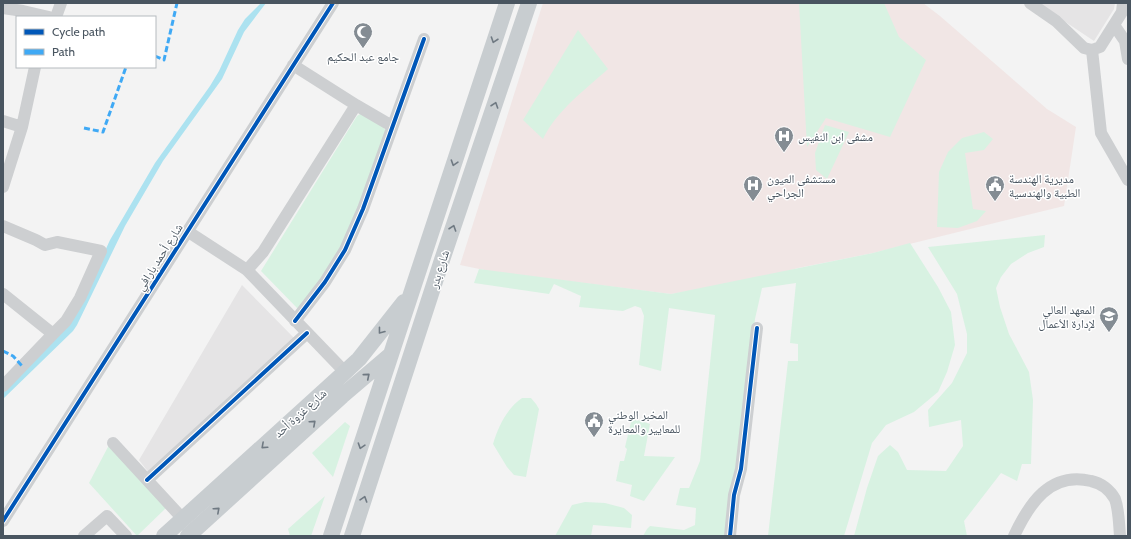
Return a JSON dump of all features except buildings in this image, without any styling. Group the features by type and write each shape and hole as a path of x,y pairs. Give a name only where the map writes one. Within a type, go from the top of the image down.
{"main road":[{"name":"شارع بدر","path":"331,536 507,3"},
{"name":"شارع بدر","path":"352,536 407,367 530,3"},
{"name":"شارع غزوة أحد","path":"164,536 358,359 405,300 417,275"},
{"name":"شارع غزوة أحد","path":"188,536 342,396 419,332"},
{"path":"358,359 375,352 391,355 400,360 407,367"},
{"path":"342,396 358,394 363,395 372,403 373,409"}],"street":[{"path":"56,16 61,3"},
{"name":"شارع أحمد بارافي","path":"3,521 332,3"},
{"path":"1030,3 1056,21 1084,48 1092,50 1100,47 1122,12 1123,3"},
{"path":"3,8 45,16"},
{"path":"1114,25 1125,41 1128,59"},
{"path":"295,321 325,282 345,250 363,209 424,39"},
{"path":"1092,50 1101,133 1128,180"},
{"path":"293,65 392,126"},
{"path":"3,187 22,127 35,68"},
{"path":"247,270 263,252 356,105"},
{"path":"3,121 22,127"},
{"path":"3,226 45,245 57,242 101,252 80,298 66,321 3,386"},
{"path":"188,231 247,270 345,372"},
{"path":"3,294 53,334"},
{"path":"730,536 734,495 741,470 757,328"},
{"path":"147,480 307,333"},
{"path":"113,443 183,519"},
{"path":"1014,536 1028,508 1045,491 1058,482 1071,479 1096,482 1107,489 1115,500 1120,536"},
{"path":"84,536 107,516 126,536"}],"shaded area":[{"name":"مشفى ابن النفيس","path":"543,3 923,3 1047,109 1076,127 1064,206 873,253 798,268 757,280 671,294 489,271 460,265"},
{"path":"1037,3 1115,3 1114,9 1094,41"},
{"path":"242,285 295,339 149,473 139,460"}],"green space":[{"path":"799,3 884,3 899,37 926,60 890,137 826,118 807,147"},
{"path":"578,30 608,69 564,110 556,119 543,139 523,120"},
{"path":"363,112 378,121 387,132 346,240 327,272 298,309 261,271 357,116"},
{"path":"825,125 849,132 827,179 816,170 815,153"},
{"path":"984,132 993,139 984,150 965,153 973,209 986,211 977,221 958,228 937,227 939,172 948,152 962,138"},
{"path":"1045,235 1044,247 1028,253 1011,264 1001,277 996,288 1000,307 1009,334 1029,372 1033,400 1031,464 1022,464 1017,481 1001,473 964,521 967,536 854,536 867,488 878,456 890,445 898,452 907,470 946,471 963,446 961,420 929,427 928,410 952,383 967,353 967,334 957,294 928,247"},
{"path":"910,243 938,287 951,312 955,345 947,372 938,392 914,412 886,425 872,443 844,536 768,536 788,361 798,361 798,344 790,343 796,283 762,288 755,319 739,461 725,536 643,536 650,526 684,530 695,525 696,508 676,505 680,488 689,488 700,461 715,315 669,308 661,371 639,365 644,316 641,308 635,306 623,311 579,307 581,296 554,284 549,294 474,283 479,269 671,294 873,253"},
{"path":"522,398 531,398 539,409 526,477 514,475 507,467 493,444 504,418 512,407"},
{"path":"632,418 650,424 644,456 675,457 644,501 630,496 632,485 616,481 620,461 624,461 627,449 625,447"},
{"path":"345,422 350,426 333,477 312,453"},
{"path":"109,445 166,508 137,536 89,483"},
{"path":"325,496 311,536 290,536 288,529"},
{"path":"585,502 605,503 624,508 632,515 631,528 593,525 591,536 555,536 572,505"}],"water":[{"path":"261,3 266,3 244,32 222,79 163,161 125,226 77,325 73,331 3,399 3,390 82,301 110,240 155,163 210,86 245,19"}],"marked path":[{"path":"156,56 164,60 177,3"},
{"path":"84,128 103,132 126,68"},
{"path":"3,351 13,356 22,366"}],"cycle path":[{"path":"3,521 333,3"},
{"path":"295,321 325,282 345,250 363,209 424,39"},
{"path":"730,536 734,495 741,469 757,328"},
{"path":"147,480 307,333"}],"place":[{"name":"جامع عبد الحكيم","path":"363,49"},
{"name":"مشفى ابن النفيس","path":"784,153"},
{"name":"مستشفى العيون الجراحي","path":"753,202"},
{"name":"مديرية الهندسة الطبية والهندسية","path":"995,202"},
{"name":"المعهد العالي لإدارة الأعمال","path":"1109,333"},
{"name":"المخبر الوطني للمعايير والمعايرة","path":"594,438"}]}
